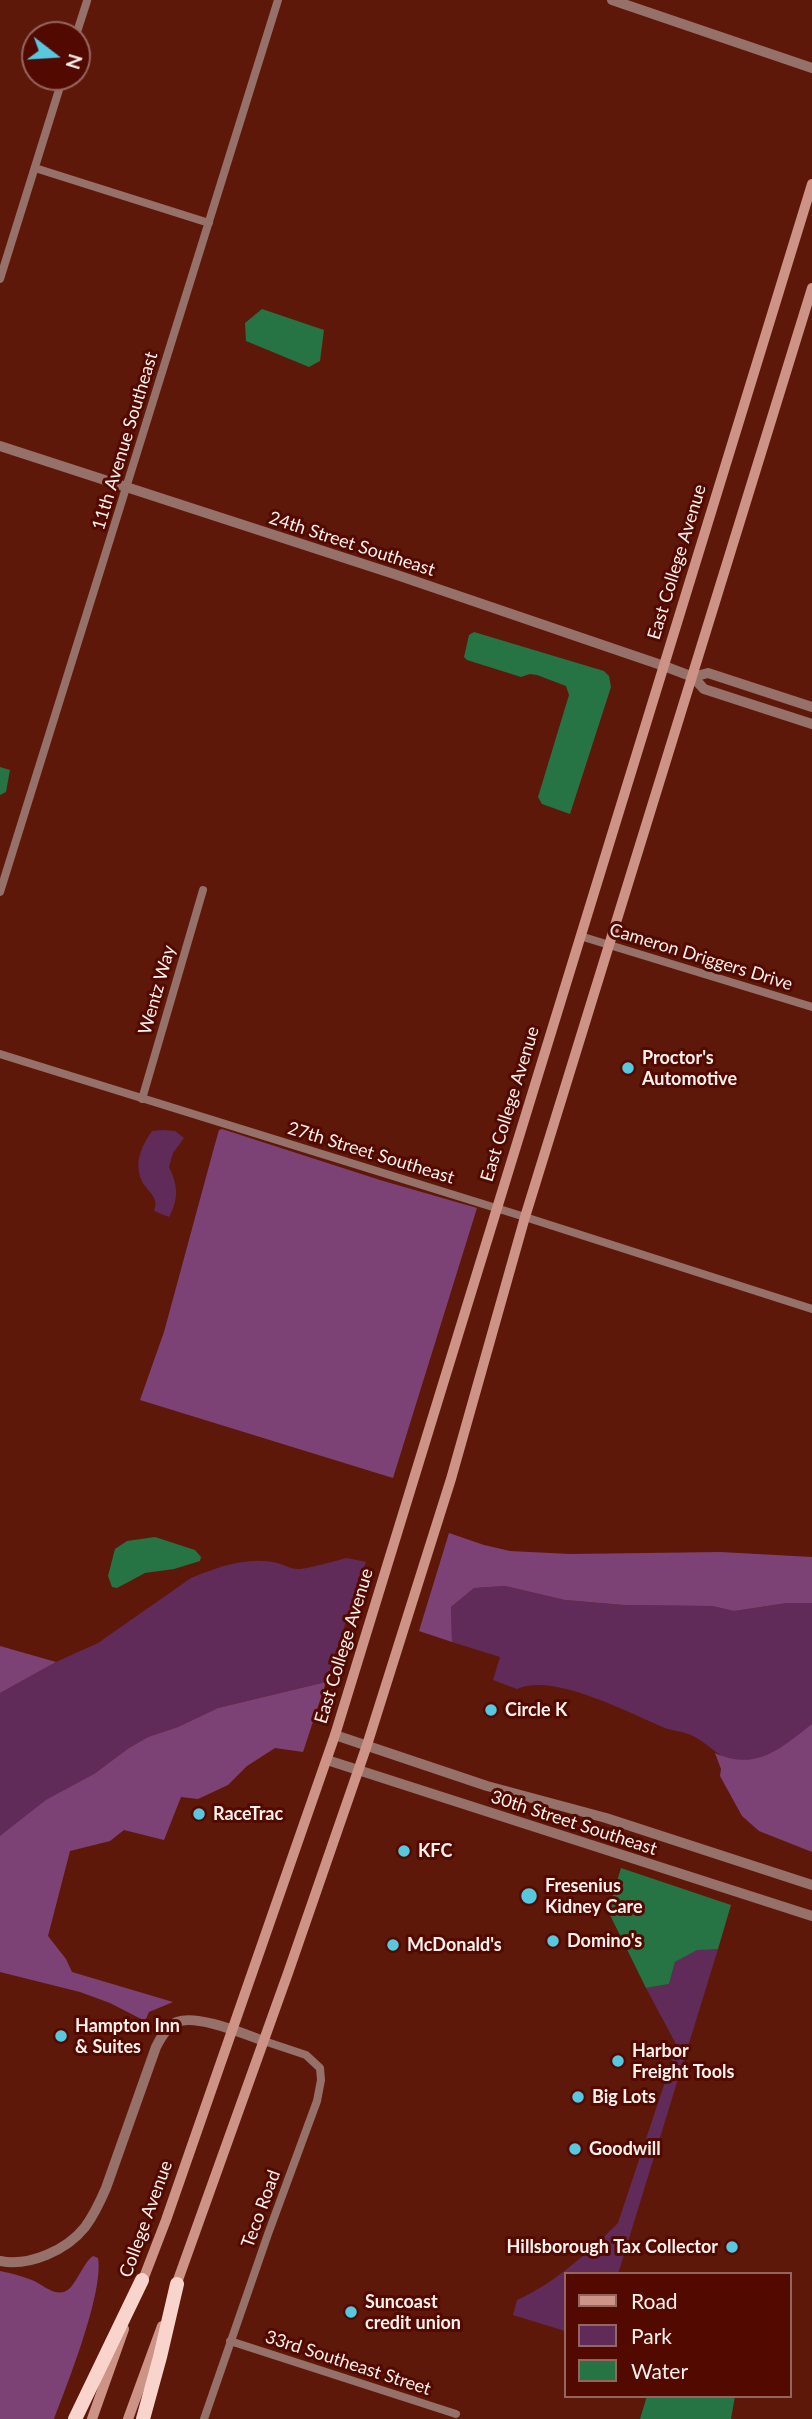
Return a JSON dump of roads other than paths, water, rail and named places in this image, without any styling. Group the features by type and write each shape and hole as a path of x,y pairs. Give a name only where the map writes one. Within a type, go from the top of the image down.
{"highway":[{"path":"75,2419 142,2280"},
{"path":"143,2419 177,2284"}],"main road":[{"name":"East College Avenue","path":"232,2031 335,1735 812,184"},
{"path":"128,2419 359,1770 451,1479 525,1217 812,288"},
{"name":"College Avenue","path":"92,2419 232,2031"}],"street":[{"name":"11th Avenue Southeast","path":"0,891 278,0"},
{"path":"612,0 812,68"},
{"path":"81,21 87,1"},
{"path":"0,279 59,91"},
{"path":"35,168 209,223"},
{"name":"24th Street Southeast","path":"0,446 394,574 664,666 692,677 704,689 812,724"},
{"name":"24th Street Southeast","path":"692,677 708,673 812,707"},
{"name":"Wentz Way","path":"142,1099 203,890"},
{"name":"Cameron Driggers Drive","path":"580,936 812,1007"},
{"name":"27th Street Southeast","path":"0,1054 812,1309"},
{"name":"30th Street Southeast","path":"335,1735 487,1786 606,1818 812,1885"},
{"name":"30th Street Southeast","path":"327,1760 812,1916"},
{"path":"0,2262 22,2262 45,2256 83,2230 97,2210 106,2188 156,2047 163,2034 174,2023 185,2020 264,2041"},
{"name":"Teco Road","path":"204,2419 317,2101 321,2080 320,2068 306,2055 264,2041"},
{"name":"33rd Southeast Street","path":"230,2341 456,2414"}],"water":[{"path":"262,309 324,330 320,361 309,367 246,341 245,323"},
{"path":"474,632 604,671 609,676 611,687 570,814 542,804 538,797 569,695 566,686 537,675 521,677 467,660 464,657 469,635"},
{"path":"0,767 10,770 6,792 0,795"},
{"path":"155,1537 195,1550 201,1557 200,1561 174,1569 145,1573 117,1588 112,1587 108,1576 115,1549 127,1541"},
{"path":"621,1868 731,1905 718,1949 697,1950 675,1962 669,1984 646,1988 608,1911"},
{"path":"646,2398 735,2398 731,2419 640,2419"}],"place":[{"name":"Proctor's Automotive","path":"628,1068"},
{"name":"Circle K","path":"491,1710"},
{"name":"RaceTrac","path":"199,1814"},
{"name":"KFC","path":"404,1851"},
{"name":"Fresenius Kidney Care","path":"529,1896"},
{"name":"Domino's","path":"553,1941"},
{"name":"McDonald's","path":"393,1945"},
{"name":"Hampton Inn & Suites","path":"61,2036"},
{"name":"Harbor Freight Tools","path":"618,2061"},
{"name":"Big Lots","path":"578,2097"},
{"name":"Goodwill","path":"575,2149"},
{"name":"Hillsborough Tax Collector","path":"732,2247"},
{"name":"Suncoast credit union","path":"351,2312"}]}
